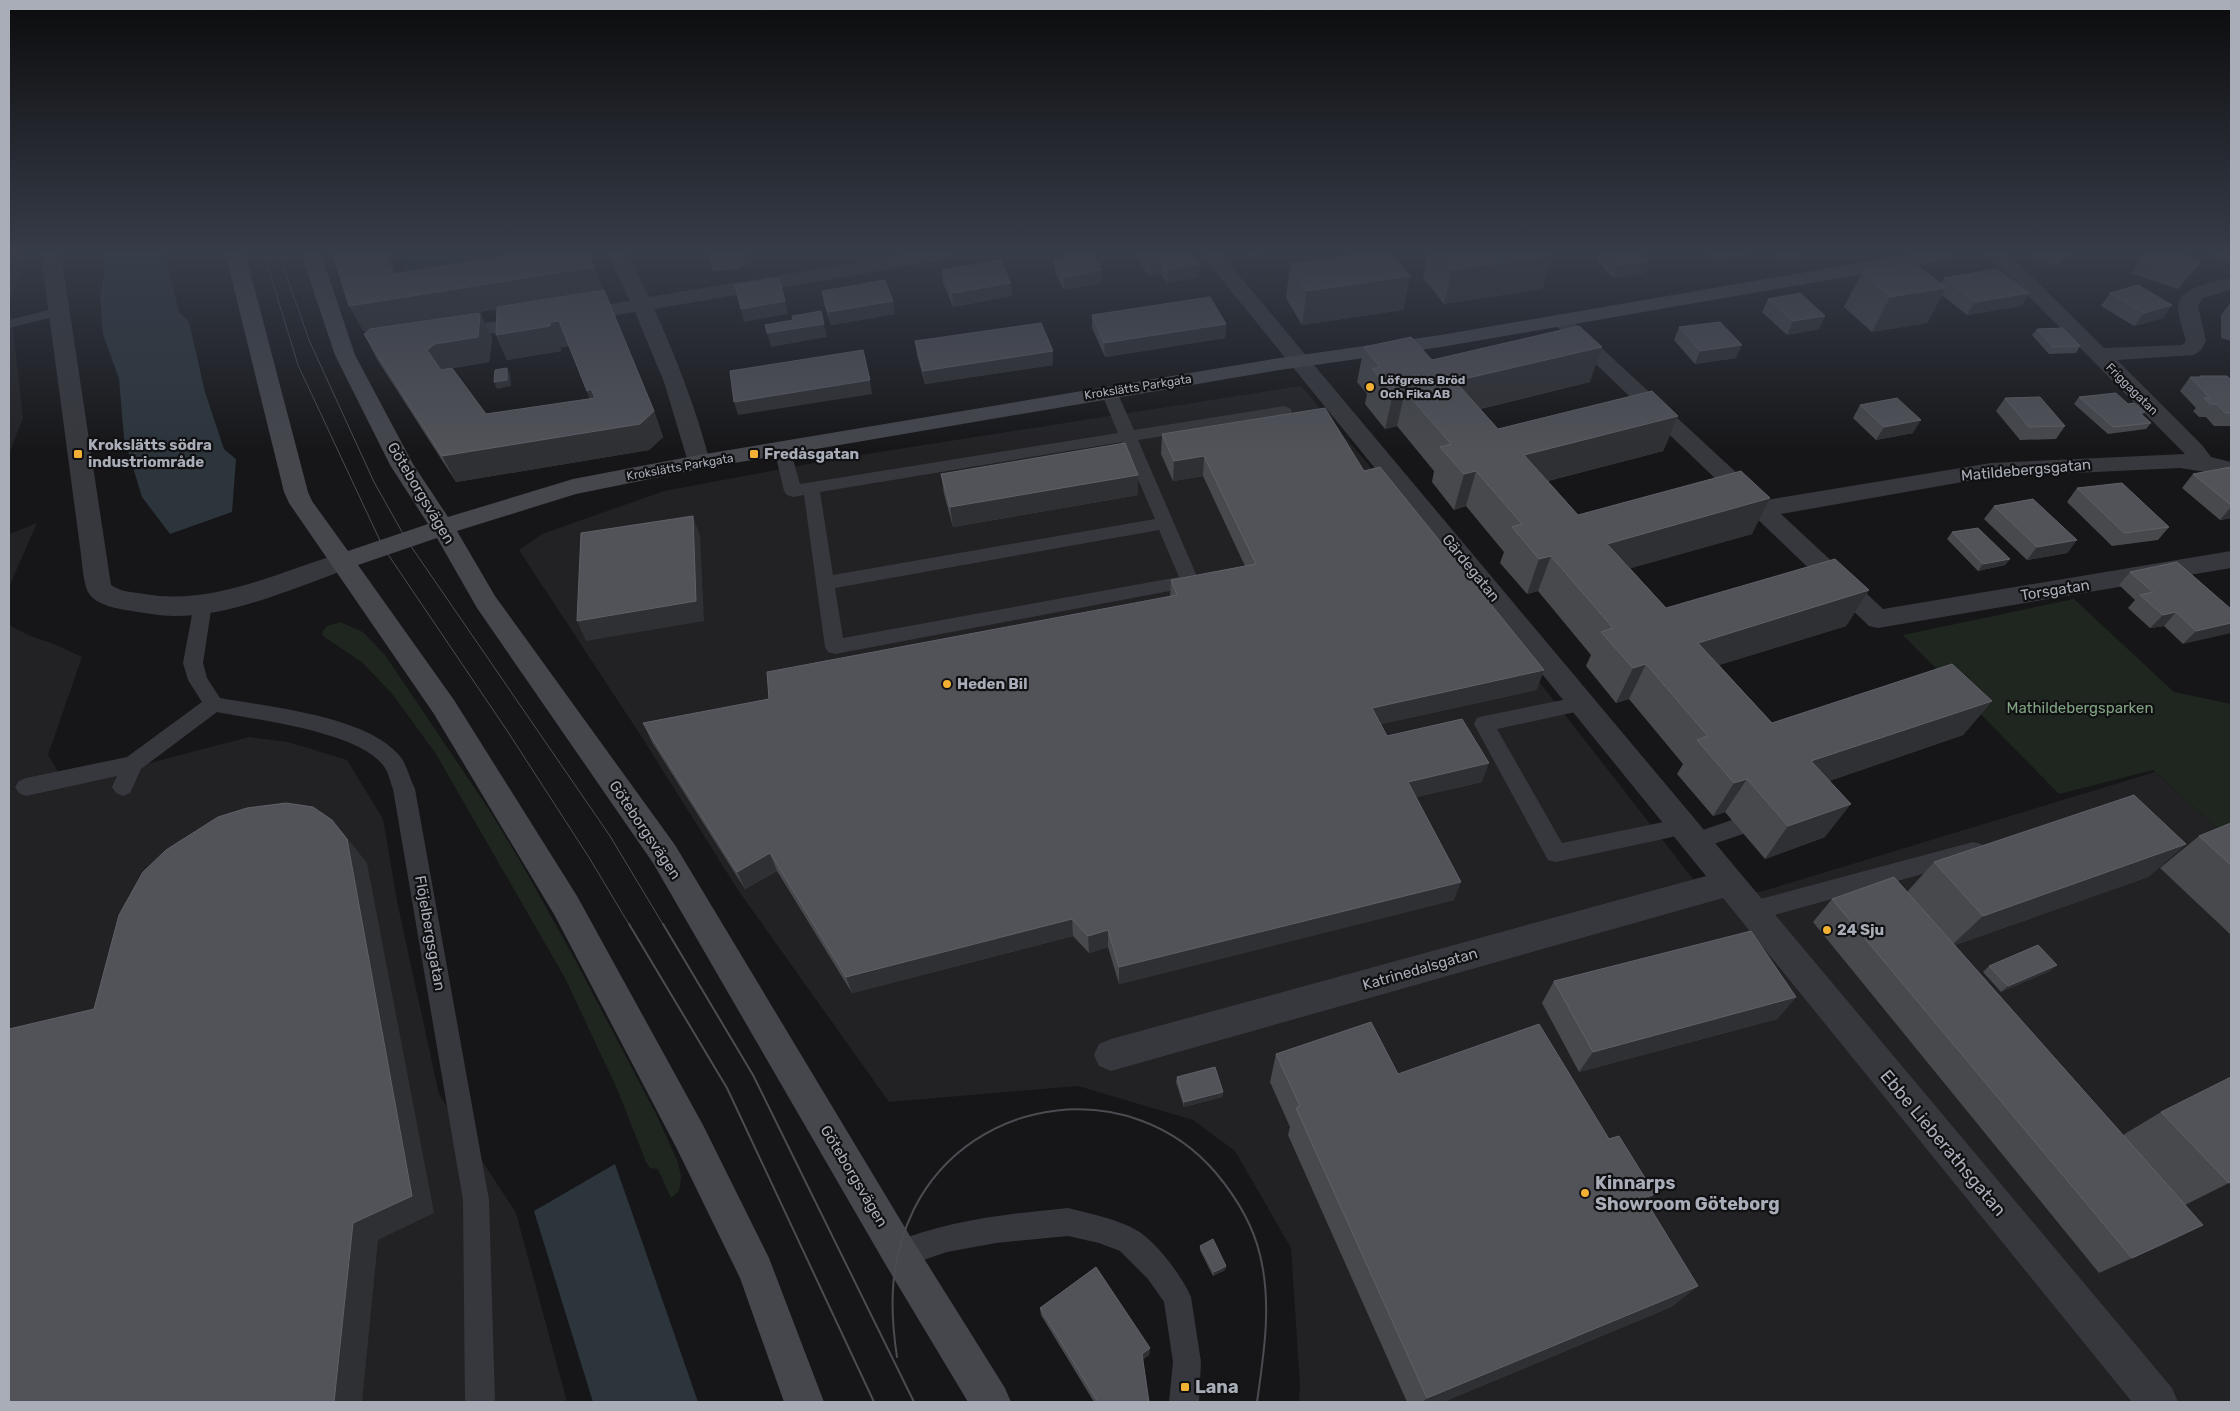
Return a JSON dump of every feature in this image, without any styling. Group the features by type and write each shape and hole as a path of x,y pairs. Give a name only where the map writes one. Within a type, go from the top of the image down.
{"main road":[{"path":"252,320 296,492 301,503 444,708 566,906 690,1137 756,1271 804,1402"},
{"name":"Göteborgsvägen","path":"333,320 345,356 402,466 486,602 664,854 900,1254 991,1402"},
{"name":"Krokslätts Parkgata","path":"342,562 573,487 698,462 1109,392 1560,320"}],"street":[{"path":"61,320 78,454 86,493 99,588 107,596 119,600 174,607 203,604 244,594 342,562"},
{"path":"434,337 547,320"},
{"path":"649,320 673,381 698,462"},
{"name":"Gärdegatan","path":"1266,320 1730,883"},
{"path":"1560,320 1762,509"},
{"name":"Friggagatan","path":"2063,320 2194,450 2203,463"},
{"path":"2098,355 2187,351 2194,346 2196,341 2191,320"},
{"name":"Matildebergsgatan","path":"1762,509 1991,470 2180,461 2203,463 2231,469"},
{"name":"Torsgatan","path":"1762,509 1878,619 2231,560"},
{"name":"Ebbe Lieberathsgatan","path":"1730,883 2158,1402"},
{"name":"Katrinedalsgatan","path":"1111,1056 1730,883"}],"lane":[{"path":"9,324 25,320"},
{"path":"811,487 835,647 1190,582 1109,392"},
{"path":"782,449 793,491 1284,411"},
{"path":"826,583 1165,523"},
{"path":"26,787 133,764 214,704 198,680 193,663 203,604"},
{"name":"Flöjelbergsgatan","path":"214,704 333,728 366,741 392,761 404,790 476,1200 480,1402"},
{"path":"1582,704 1484,724 1556,853 1738,827"},
{"path":"123,787 133,764"},
{"path":"1753,911 1988,847"},
{"path":"1904,870 1920,889"},
{"path":"900,1254 947,1238 996,1229 1068,1222 1099,1229 1129,1241 1158,1268 1176,1297 1187,1362 1184,1402"}],"shaded area":[{"path":"9,320 12,320 23,418 9,454"},
{"path":"102,320 187,320 189,322 205,392 224,449 236,459 232,512 170,534 142,497 124,438 119,379 103,334"},
{"path":"1301,386 1386,485 1703,892 1760,892 2155,772 2231,841 2231,1402 1299,1402 1300,1385 1291,1248 1235,1151 1193,1120 1078,1086 889,1102 738,890 643,739 519,550 542,534 664,491 835,459"},
{"path":"37,523 9,587 9,534"},
{"path":"9,625 30,636 54,644 82,657 48,755 66,785 249,737 288,742 347,760 383,819 398,906 439,1094 516,1213 567,1402 9,1402"},
{"path":"615,1164 698,1402 593,1402 534,1211"}],"green space":[{"name":"Mathildebergsparken","path":"2074,599 2174,692 2231,704 2231,841 2153,770 2059,794 1903,635"},
{"path":"340,622 363,632 385,655 488,808 519,859 572,954 656,1114 677,1160 681,1175 680,1186 678,1192 671,1198 658,1169 650,1168 646,1162 618,1091 565,978 436,754 393,695 363,663 323,636 322,632 327,626"}],"building":[{"path":"433,320 479,320 478,337 435,344 427,350 441,370 452,368 486,414 595,398 591,389 587,391 559,321 550,322 550,326 496,335 497,320 616,320 654,411 640,424 442,456 364,334 370,329"},
{"path":"793,320 823,320 824,324 767,333 765,325"},
{"path":"1094,320 1224,320 1226,324 1104,343"},
{"path":"1720,322 1742,345 1700,351 1679,327"},
{"path":"1041,323 1053,351 923,371 915,341"},
{"path":"1579,326 1602,347 1455,381 1498,429 1652,391 1678,416 1524,455 1578,515 1741,471 1770,498 1607,544 1666,608 1835,559 1869,590 1698,643 1772,723 1952,664 1992,701 1811,761 1851,804 1788,826 1747,779 1734,783 1697,740 1708,736 1646,664 1633,668 1601,632 1613,628 1551,556 1539,559 1512,527 1522,524 1476,471 1464,474 1440,447 1451,444 1405,391 1393,394 1372,369 1380,367 1364,347 1411,337 1432,360"},
{"path":"2063,328 2080,346 2053,347 2037,329"},
{"path":"863,350 870,380 734,402 730,371"},
{"path":"507,368 507,380 494,382 495,370"},
{"path":"2200,376 2227,376 2231,380 2231,413 2225,413 2217,404 2210,404 2204,398 2210,398 2190,377 2202,377"},
{"path":"2116,393 2128,404 2134,403 2145,412 2139,412 2151,423 2113,427 2079,397"},
{"path":"2040,397 2065,426 2029,427 2005,398"},
{"path":"1897,398 1921,420 1884,427 1860,405"},
{"path":"1325,408 1364,471 1380,467 1544,670 1372,708 1387,736 1462,719 1489,763 1408,782 1461,882 1119,967 1108,930 1088,936 1072,919 846,977 770,853 737,872 643,723 769,699 767,672 1177,595 1171,580 1256,564 1204,456 1174,461 1162,434"},
{"path":"1125,443 1138,475 950,507 941,474"},
{"path":"2231,467 2231,505 2193,474"},
{"path":"2122,483 2169,527 2124,533 2077,488"},
{"path":"2033,499 2077,540 2037,547 1994,506"},
{"path":"693,516 696,601 577,621 581,533"},
{"path":"1978,528 2010,559 1983,564 1952,532"},
{"path":"2177,562 2231,609 2231,623 2196,631 2176,612 2163,615 2140,595 2153,592 2130,572"},
{"path":"2134,795 2186,844 1983,916 1934,862"},
{"path":"286,803 313,807 332,820 347,839 412,1196 353,1223 334,1402 9,1402 9,1029 94,1009 119,915 143,872 166,850 218,817 247,808"},
{"path":"2231,823 2231,865 2199,836"},
{"path":"1894,877 2203,1225 2132,1258 1832,899"},
{"path":"1751,931 1796,997 1593,1052 1554,981"},
{"path":"2038,945 2057,965 2008,986 1989,966"},
{"path":"1371,1022 1398,1074 1539,1024 1609,1139 1619,1136 1655,1194 1644,1198 1698,1286 1427,1398 1296,1108 1300,1106 1276,1054"},
{"path":"1215,1067 1223,1092 1184,1102 1177,1077"},
{"path":"2231,1077 2231,1182 2229,1183 2161,1112"},
{"path":"1213,1239 1226,1266 1214,1272 1200,1246"},
{"path":"1096,1267 1150,1348 1142,1354 1149,1402 1098,1402 1040,1308"}],"tram line":[{"path":"284,320 298,365 383,547 508,732 590,859 630,926"},
{"path":"302,320 309,340 374,482 406,539 610,836 664,926"},
{"path":"629,924 727,1088 874,1402"},
{"path":"663,924 753,1075 914,1402"},
{"path":"897,1357 894,1338 893,1300 896,1264 900,1245 914,1209 940,1170 974,1141 1013,1121 1055,1111 1099,1111 1142,1121 1181,1141 1216,1173 1243,1212 1257,1244 1264,1273 1266,1292 1266,1329 1257,1402"}],"place":[{"name":"Löfgrens Bröd Och Fika AB","path":"1370,387"},
{"name":"Krokslätts södra industriområde","path":"78,454"},
{"name":"Fredåsgatan","path":"754,454"},
{"name":"Heden Bil","path":"947,684"},
{"name":"24 Sju","path":"1827,930"},
{"name":"Kinnarps Showroom Göteborg","path":"1585,1193"},
{"name":"Lana","path":"1185,1387"}]}
